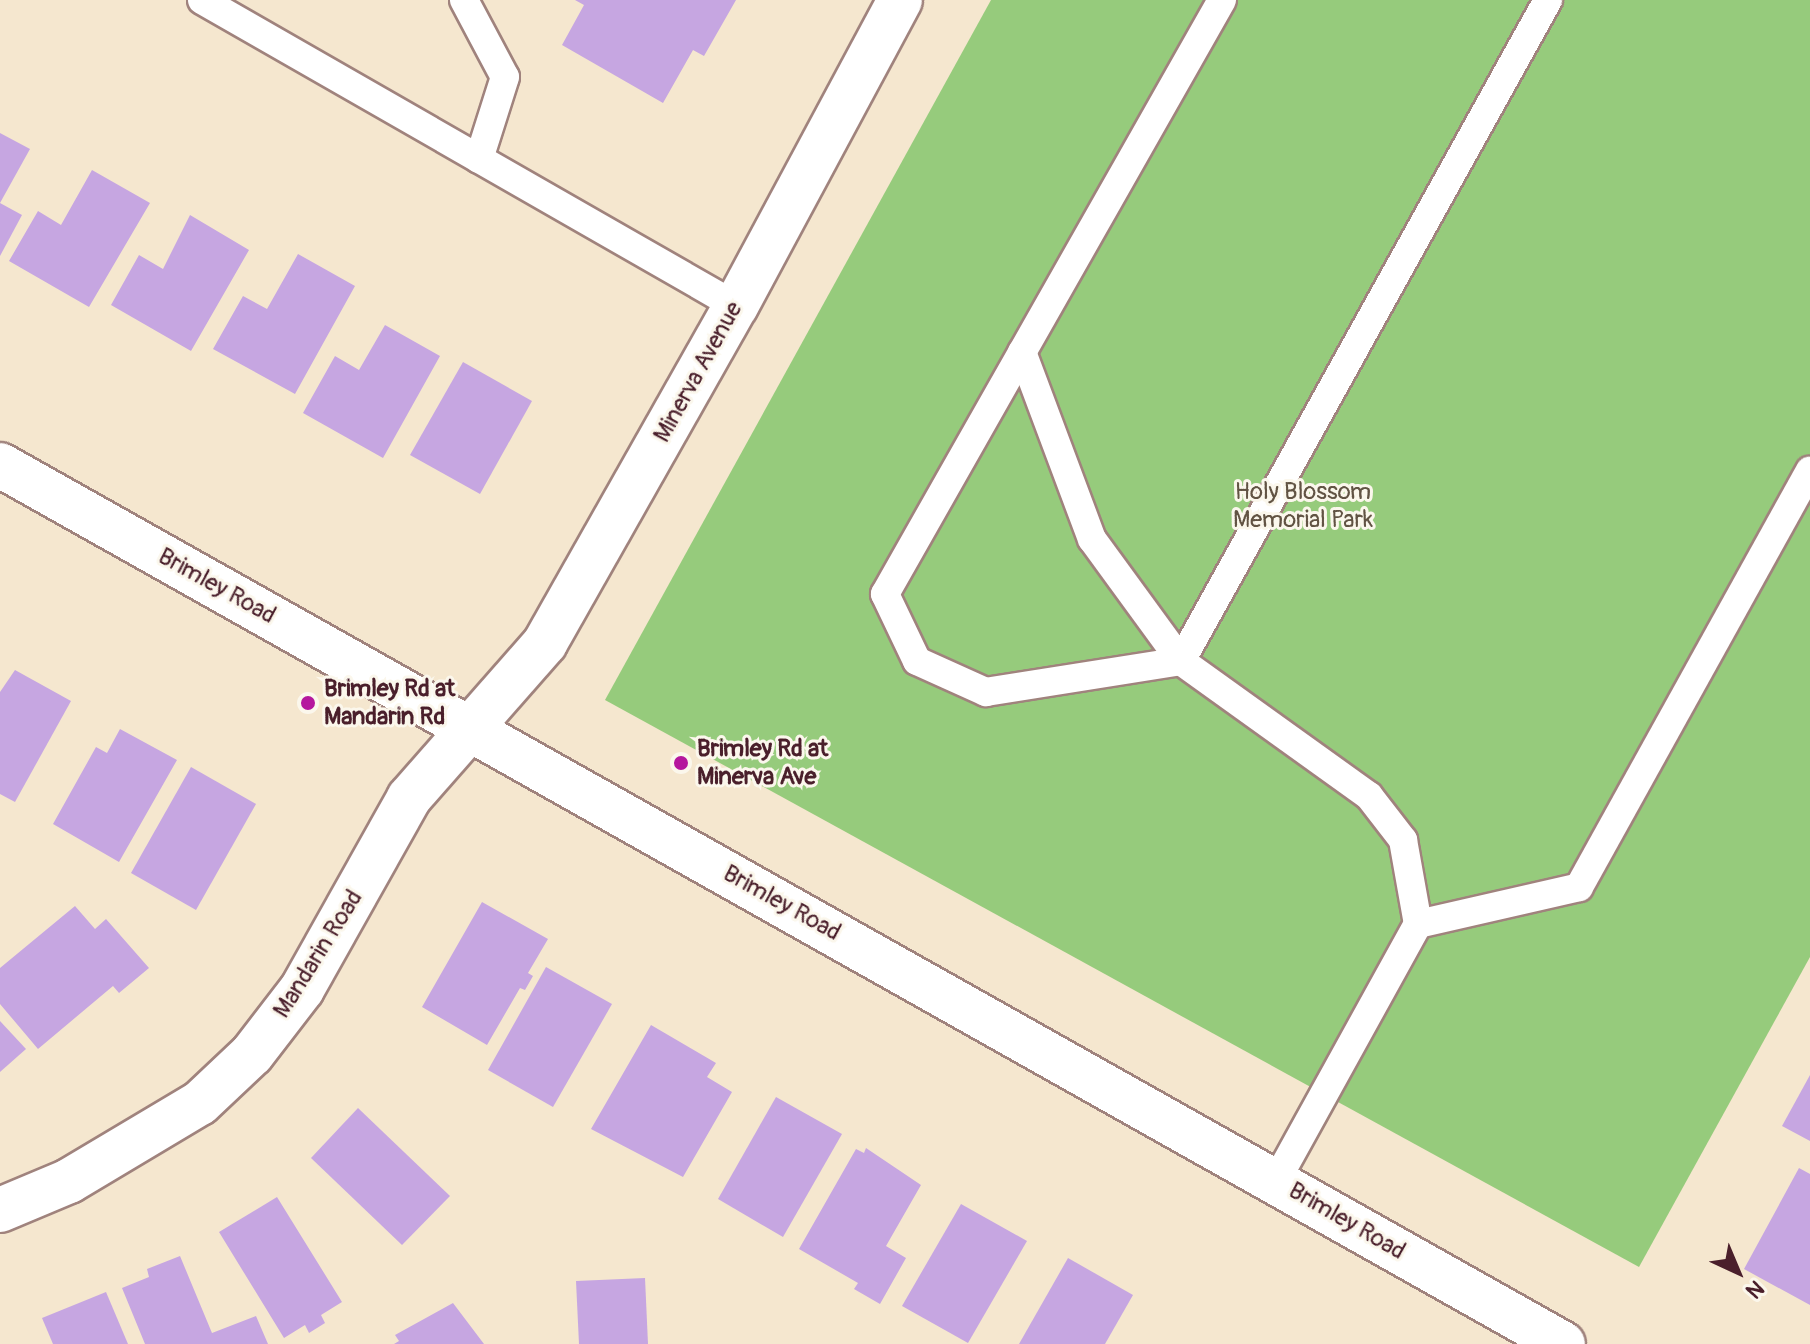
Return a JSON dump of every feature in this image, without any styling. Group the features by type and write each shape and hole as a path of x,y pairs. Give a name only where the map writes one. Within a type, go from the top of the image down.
{"main road":[{"name":"Minerva Avenue","path":"472,728 545,643 736,306 900,0"},
{"name":"Brimley Road","path":"0,465 1563,1344"},
{"name":"Mandarin Road","path":"0,1210 69,1181 200,1103 252,1054 302,989 409,798 472,728"}],"lane":[{"path":"202,0 736,306"},
{"path":"464,0 505,77 479,159"},
{"path":"1181,661 986,692 917,661 885,594 1222,0"},
{"path":"1181,661 1548,0"},
{"path":"1022,352 1092,539 1181,661 1369,796 1403,840 1418,924 1276,1181"},
{"path":"1418,924 1579,887 1810,471"}],"green space":[{"name":"Holy Blossom Memorial Park","path":"991,0 1810,0 1810,957 1639,1267 605,700"}],"building":[{"path":"575,0 736,0 704,56 693,50 663,103 562,45 584,5"},
{"path":"0,133 30,149 0,203"},
{"path":"92,170 150,203 89,307 9,261 38,211 61,225"},
{"path":"0,203 22,215 0,256"},
{"path":"190,215 249,250 191,351 111,305 139,255 163,269"},
{"path":"298,254 355,286 295,394 213,349 243,296 267,309"},
{"path":"385,325 440,356 383,458 303,413 335,356 359,370"},
{"path":"463,362 532,401 480,494 410,455"},
{"path":"15,670 71,701 15,802 0,794 0,692"},
{"path":"120,729 177,760 119,862 53,824 96,747 107,753"},
{"path":"191,767 256,804 196,910 131,873"},
{"path":"482,902 548,939 528,973 533,976 525,990 520,988 487,1045 422,1007"},
{"path":"75,906 95,929 106,919 149,968 119,993 113,986 38,1049 0,1004 0,968"},
{"path":"546,967 612,1004 553,1107 488,1070"},
{"path":"0,1021 26,1049 0,1072"},
{"path":"651,1025 716,1063 707,1077 732,1092 683,1177 591,1129"},
{"path":"1810,1075 1810,1141 1782,1126"},
{"path":"776,1097 842,1134 783,1237 718,1199"},
{"path":"358,1108 450,1196 402,1245 311,1158"},
{"path":"866,1148 921,1185 886,1246 906,1258 880,1304 854,1289 858,1283 799,1249 856,1149 864,1153"},
{"path":"1799,1168 1810,1174 1810,1305 1744,1269"},
{"path":"277,1197 342,1302 321,1315 325,1323 309,1333 305,1325 284,1338 219,1232"},
{"path":"961,1204 1027,1241 968,1343 902,1306"},
{"path":"180,1256 212,1333 256,1316 268,1344 145,1344 122,1288 149,1277 147,1269"},
{"path":"1068,1258 1133,1295 1105,1344 1019,1344"},
{"path":"645,1278 648,1344 579,1344 576,1281"},
{"path":"106,1292 128,1344 53,1344 42,1318"},
{"path":"453,1303 484,1344 394,1344 399,1341 395,1335"}],"place":[{"name":"Brimley Rd at Mandarin Rd","path":"308,703"},
{"name":"Brimley Rd at Minerva Ave","path":"681,763"}]}
